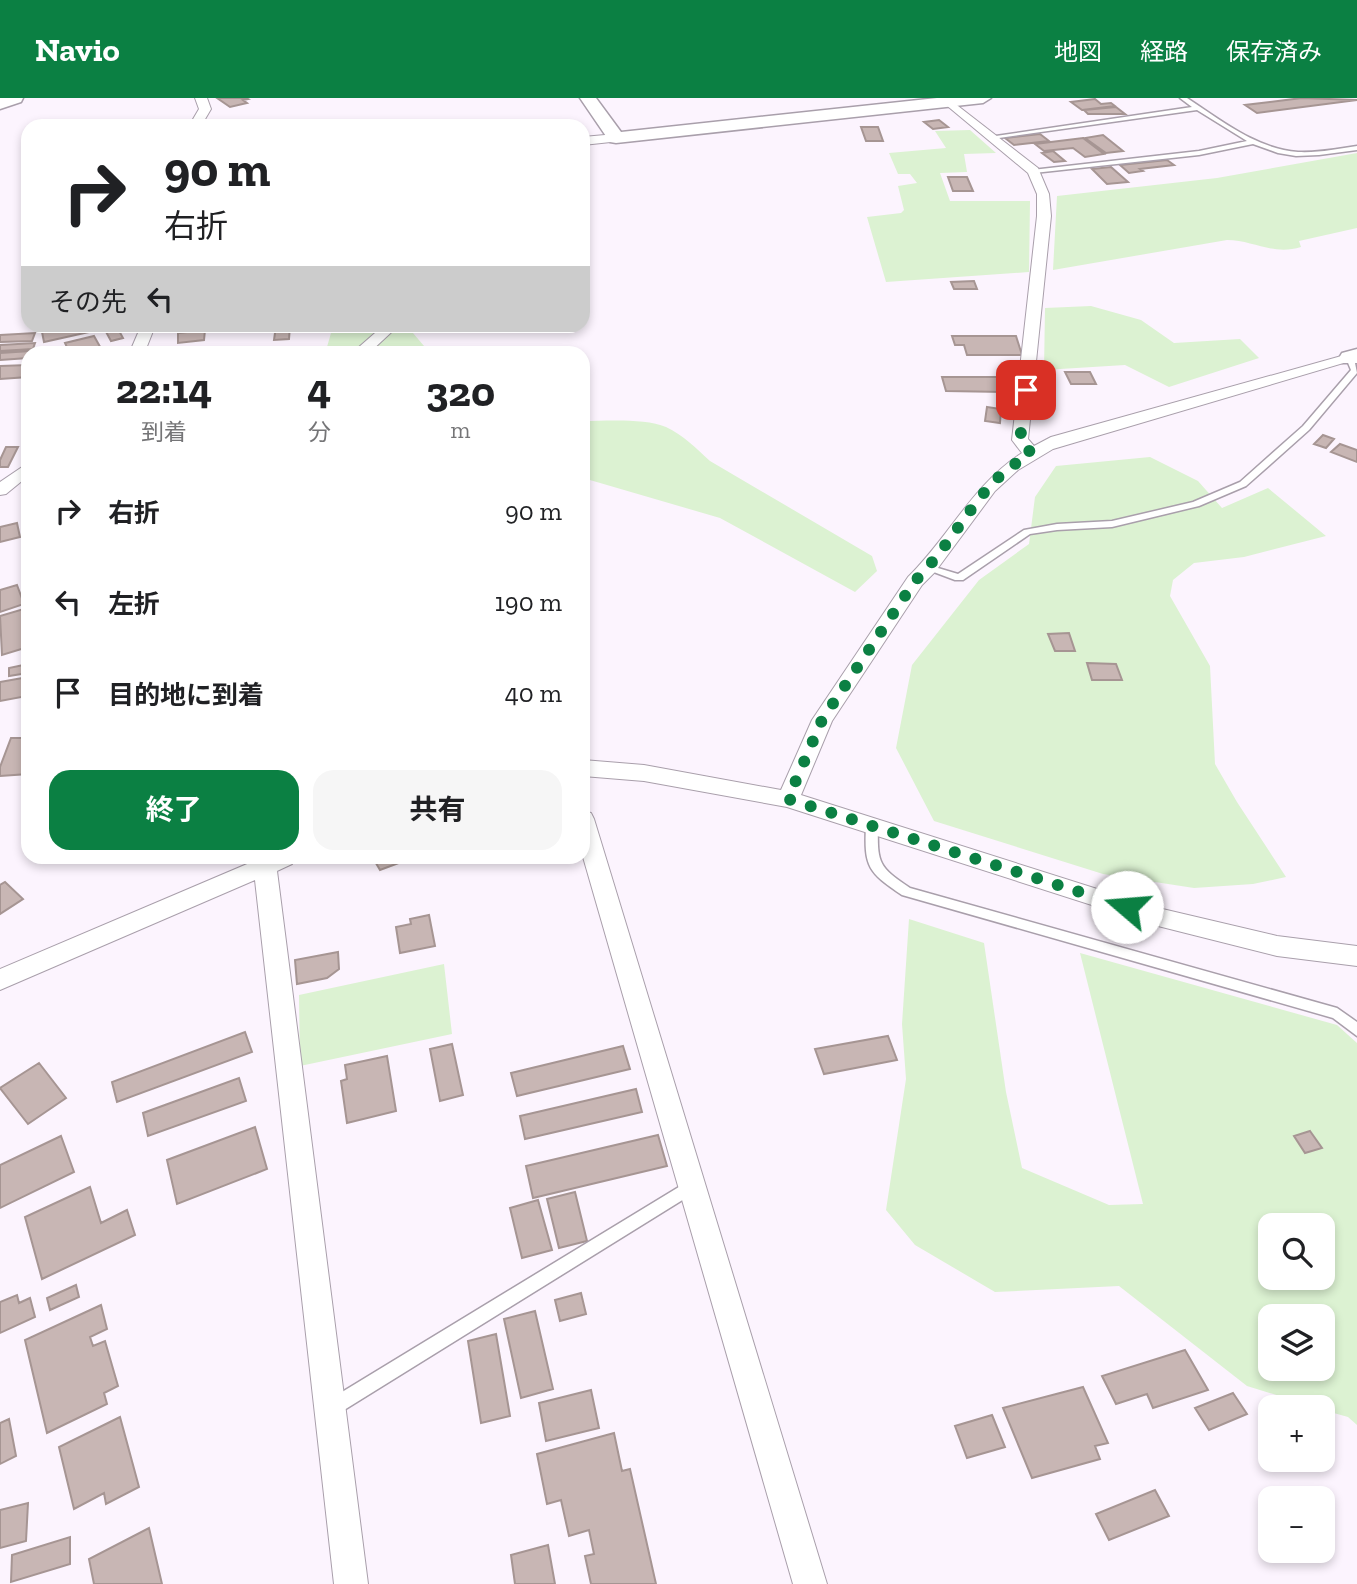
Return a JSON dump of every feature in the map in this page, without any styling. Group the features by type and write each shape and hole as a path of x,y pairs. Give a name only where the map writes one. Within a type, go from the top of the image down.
{"street":[{"path":"0,104 15,98"},
{"path":"199,119 205,108 201,98"},
{"path":"587,98 616,138"},
{"path":"590,140 905,103 982,98"},
{"path":"949,102 1034,172 1043,194 1044,216 1020,440 1031,453"},
{"path":"367,346 383,333"},
{"path":"788,799 822,720 878,634 915,581 928,568 989,487 1005,471 1031,453 1057,440 1353,357"},
{"path":"0,490 21,474"},
{"path":"590,769 644,773 788,799 1154,916 1277,946 1357,956"},
{"path":"590,842 810,1584"},
{"path":"0,980 268,864"},
{"path":"275,864 330,1409 351,1584"}],"lane":[{"path":"1183,98 1254,142 1294,154 1357,148"},
{"path":"992,137 1198,108"},
{"path":"1034,172 1199,153 1254,142"},
{"path":"928,568 959,578 1027,532 1057,527 1112,524 1196,505 1243,484 1306,428 1355,370 1353,357"},
{"path":"872,825 870,856 877,872 906,892 1337,1014 1357,1030"},
{"path":"330,1409 692,1186"}],"green space":[{"path":"970,130 996,153 964,154 967,172 940,173 950,201 1030,201 1029,272 886,282 867,217 901,213 904,210 898,186 917,183 910,174 898,174 889,153 946,148 935,131"},
{"path":"1357,153 1357,228 1299,241 1301,247 1291,249 1272,249 1227,240 1053,270 1057,196 1217,178"},
{"path":"1091,306 1141,320 1174,343 1240,339 1259,358 1169,387 1125,365 1044,370 1045,308"},
{"path":"331,333 413,333 424,346 327,346"},
{"path":"590,421 637,421 666,427 684,438 710,461 872,556 877,571 855,592 720,518 590,480"},
{"path":"1150,457 1198,481 1222,508 1268,488 1326,536 1244,557 1194,563 1173,580 1170,596 1210,666 1215,764 1286,877 1253,884 1194,888 1103,874 934,821 896,748 912,665 979,580 1029,544 1035,497 1056,466"},
{"path":"909,919 984,943 1006,1092 1022,1168 1109,1205 1143,1204 1080,953 1337,1025 1357,1043 1357,1425 1348,1417 1335,1413 1335,1395 1276,1395 1247,1386 1119,1286 995,1292 915,1245 886,1210 906,1079 902,1024"},
{"path":"444,964 452,1034 300,1066 299,995"}],"building":[{"path":"217,98 248,99 243,100 247,103 230,107"},
{"path":"1302,98 1357,100 1257,113 1245,105"},
{"path":"1095,99 1101,104 1111,103 1115,106 1082,110 1071,102"},
{"path":"1116,107 1125,114 1088,114 1084,110"},
{"path":"939,120 948,127 933,129 924,122"},
{"path":"861,127 878,127 883,141 866,141"},
{"path":"1040,134 1049,141 1014,145 1005,138"},
{"path":"1103,135 1123,151 1106,153 1085,138"},
{"path":"1083,138 1104,154 1085,157 1073,148 1044,151 1035,144"},
{"path":"1053,151 1065,161 1054,162 1042,153"},
{"path":"1167,160 1174,165 1129,173 1120,165"},
{"path":"1111,167 1128,182 1107,184 1092,169"},
{"path":"948,177 967,177 973,191 953,191"},
{"path":"974,281 977,289 954,289 951,282"},
{"path":"35,333 32,341 0,342 0,335"},
{"path":"42,333 84,333 44,342"},
{"path":"107,333 120,333 123,338 111,341"},
{"path":"178,333 205,333 204,340 178,343"},
{"path":"275,333 289,333 289,339 274,340"},
{"path":"94,336 100,346 66,346 65,343"},
{"path":"952,336 1016,336 1022,355 967,355 964,345 955,345"},
{"path":"35,343 34,346 21,346 21,350 0,351 0,345"},
{"path":"21,352 21,358 0,360 0,353"},
{"path":"21,365 21,378 0,379 0,366"},
{"path":"1065,372 1090,372 1096,384 1071,384"},
{"path":"942,377 1000,377 1004,392 946,391"},
{"path":"987,407 1001,409 1000,423 985,421"},
{"path":"1323,435 1334,439 1326,448 1314,444"},
{"path":"1340,444 1357,450 1357,462 1331,452"},
{"path":"6,447 18,447 8,467 0,467 0,460"},
{"path":"17,523 20,537 0,542 0,527"},
{"path":"17,585 21,605 0,612 0,590"},
{"path":"21,610 21,649 2,655 0,616"},
{"path":"1069,633 1075,651 1055,651 1048,634"},
{"path":"1087,663 1116,664 1122,680 1092,680"},
{"path":"21,665 21,674 9,676 9,668"},
{"path":"21,678 21,697 0,701 0,682"},
{"path":"11,738 21,738 21,774 0,776 0,767"},
{"path":"376,864 396,864 380,870"},
{"path":"5,882 23,899 0,914 0,885"},
{"path":"429,915 435,946 400,953 396,927 411,924 410,919"},
{"path":"338,952 339,969 327,978 297,984 295,960"},
{"path":"245,1032 252,1052 117,1102 112,1082"},
{"path":"888,1036 897,1060 824,1074 815,1049"},
{"path":"452,1044 463,1095 440,1101 430,1049"},
{"path":"623,1046 630,1069 517,1096 511,1073"},
{"path":"387,1056 396,1111 347,1123 341,1081 347,1079 345,1065"},
{"path":"39,1063 66,1098 28,1124 0,1088"},
{"path":"239,1078 246,1101 148,1136 143,1113"},
{"path":"636,1089 642,1112 525,1139 520,1116"},
{"path":"255,1127 267,1169 177,1204 167,1160"},
{"path":"1310,1131 1322,1148 1305,1153 1294,1136"},
{"path":"658,1135 667,1166 533,1198 526,1166"},
{"path":"61,1136 74,1172 0,1208 0,1165"},
{"path":"90,1187 101,1223 127,1210 135,1235 42,1279 25,1217"},
{"path":"575,1192 587,1241 559,1248 547,1199"},
{"path":"538,1200 552,1250 522,1258 510,1208"},
{"path":"76,1285 79,1297 50,1310 47,1298"},
{"path":"581,1293 586,1314 560,1321 555,1300"},
{"path":"17,1295 19,1303 30,1298 35,1317 0,1333 0,1302"},
{"path":"101,1305 107,1329 90,1337 93,1346 105,1341 118,1386 104,1393 107,1404 47,1433 25,1340"},
{"path":"535,1311 553,1389 521,1398 504,1319"},
{"path":"496,1334 510,1416 481,1423 468,1341"},
{"path":"1185,1350 1208,1390 1153,1408 1147,1394 1116,1404 1102,1376"},
{"path":"1083,1387 1108,1443 1095,1446 1100,1459 1032,1478 1003,1408"},
{"path":"591,1390 599,1428 546,1441 539,1403"},
{"path":"1233,1393 1247,1414 1209,1430 1195,1408"},
{"path":"992,1415 1005,1447 967,1458 955,1426"},
{"path":"120,1417 139,1487 106,1504 104,1493 74,1509 59,1447"},
{"path":"9,1419 16,1456 0,1464 0,1423"},
{"path":"614,1433 622,1471 630,1469 656,1584 591,1584 585,1556 594,1554 589,1530 569,1536 561,1500 547,1504 537,1454"},
{"path":"1155,1490 1169,1516 1109,1540 1096,1514"},
{"path":"28,1503 26,1541 0,1548 0,1510"},
{"path":"149,1528 162,1584 94,1584 89,1559"},
{"path":"70,1537 70,1564 11,1582 12,1555"},
{"path":"548,1545 555,1584 515,1584 511,1555"}],"route":[{"path":"1026,390 1020,440 1031,453 1005,471 989,487 928,568 915,581 822,720 788,799 1127,907"}]}
